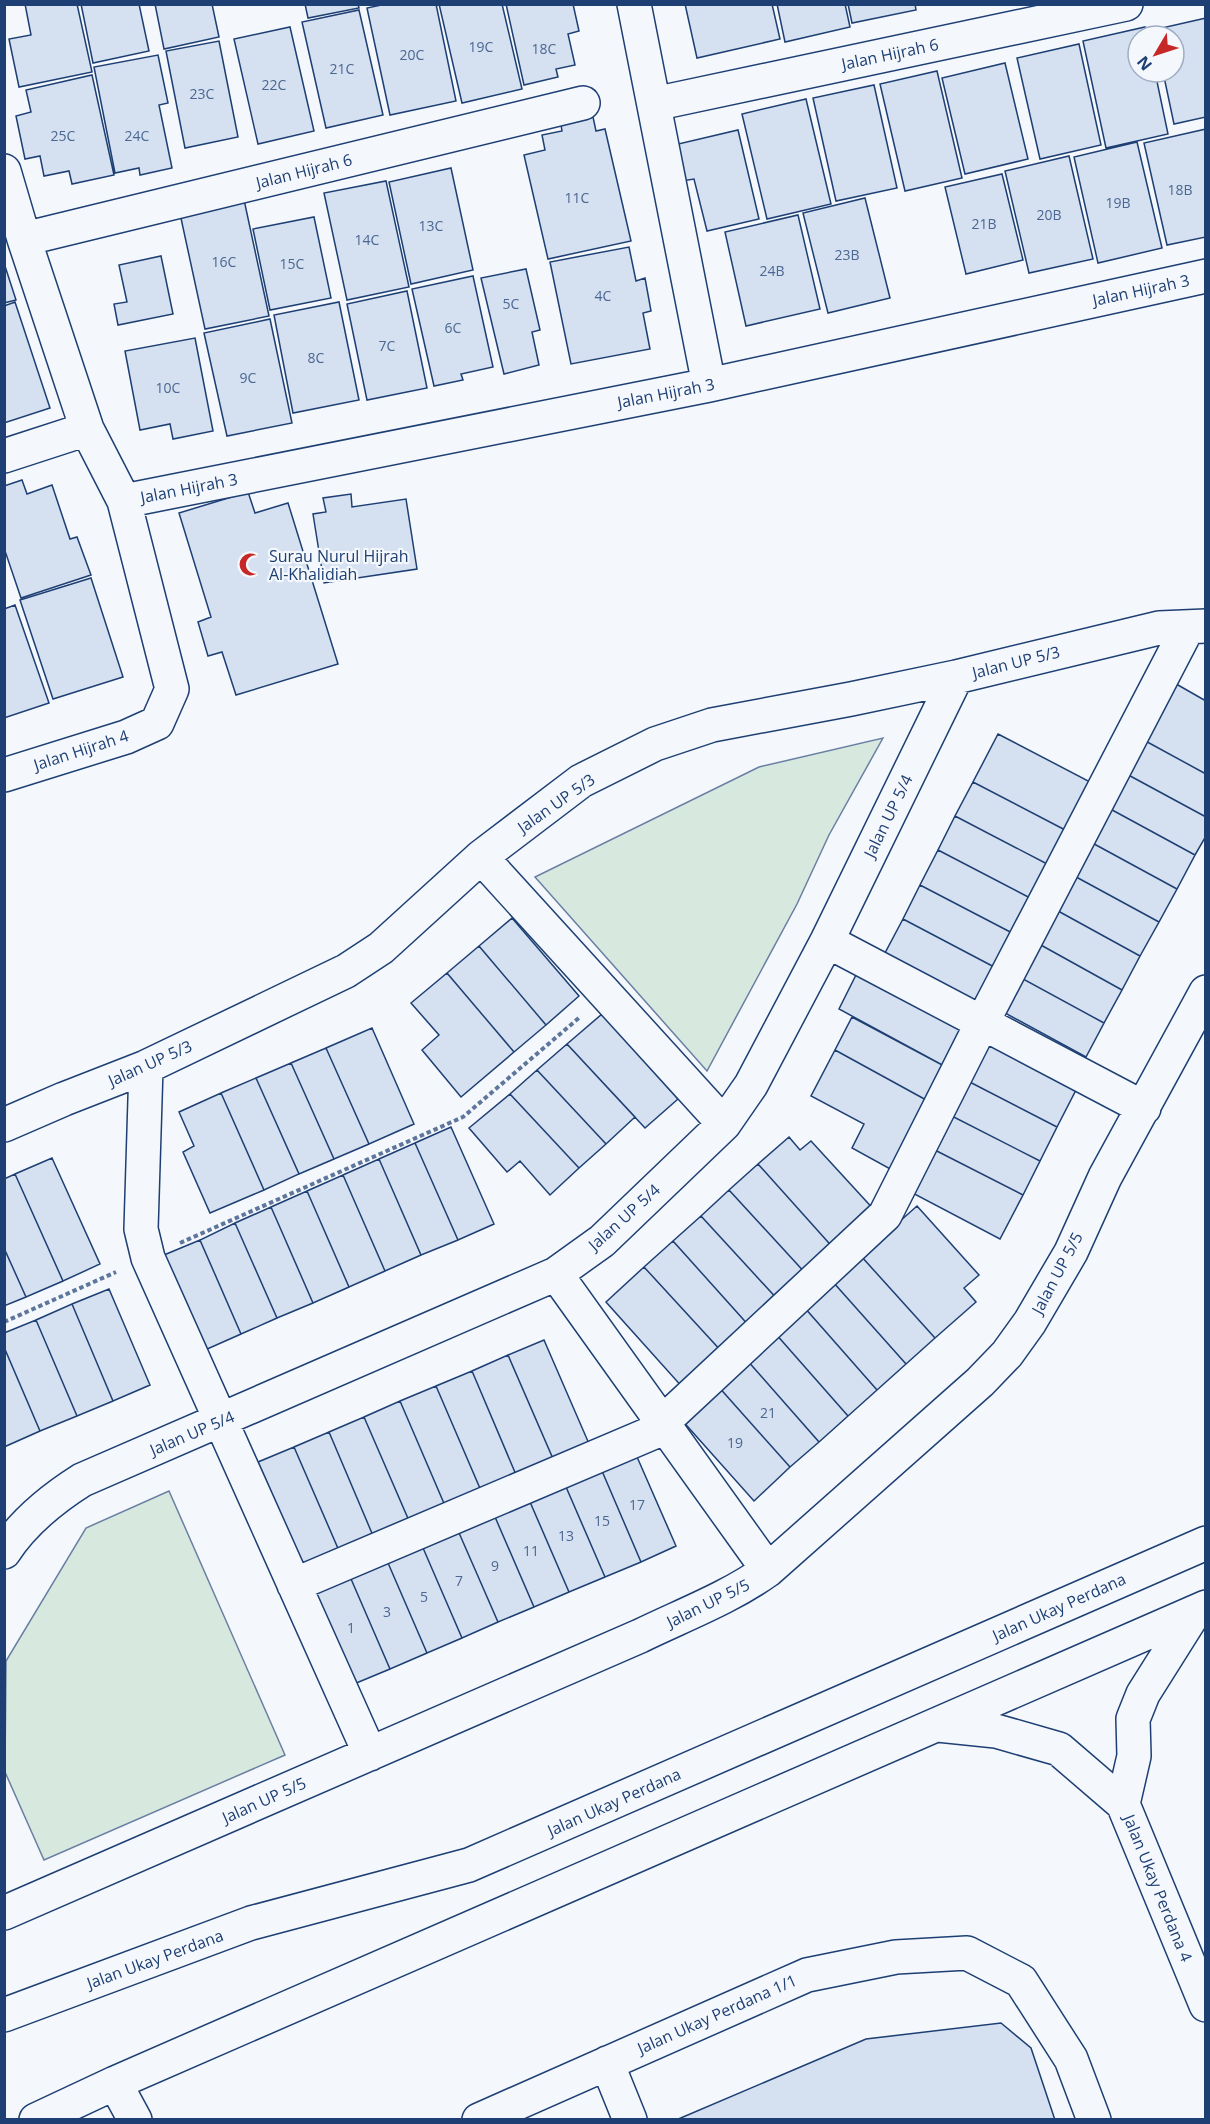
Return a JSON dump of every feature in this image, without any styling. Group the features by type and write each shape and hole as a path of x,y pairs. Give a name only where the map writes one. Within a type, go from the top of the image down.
{"street":[{"path":"634,4 709,385"},
{"name":"Jalan Hijrah 6","path":"654,104 1126,4"},
{"name":"Jalan Hijrah 6","path":"24,239 583,103"},
{"name":"Jalan Hijrah 3","path":"5,175 87,429 124,501 172,689 157,723"},
{"name":"Jalan Hijrah 3","path":"124,501 709,385 1206,276"},
{"path":"4,456 87,429"},
{"path":"294,1585 664,1425 885,1215 982,1023 1197,626"},
{"name":"Jalan UP 5/3","path":"4,1125 146,1067 346,971 381,948 481,857 582,781 655,744 712,725 956,677 1159,628 1197,626"},
{"name":"Jalan UP 5/4","path":"4,1552 26,1524 48,1502 82,1480 556,1274 602,1241 723,1124 752,1085 827,941 956,677"},
{"name":"Jalan Hijrah 4","path":"4,775 126,737 157,723"},
{"path":"481,857 723,1124"},
{"path":"827,941 1144,1108"},
{"name":"Jalan UP 5/5","path":"6,1910 640,1636 726,1596 749,1584 768,1570 971,1389 1007,1354 1030,1322 1071,1252 1105,1177 1206,992"},
{"path":"146,1067 141,1229 148,1258 370,1754"},
{"path":"556,1274 768,1570"},
{"name":"Jalan Ukay Perdana","path":"4,2015 251,1923 470,1865 1206,1543"},
{"path":"36,2120 115,2083 1200,1610"},
{"name":"Jalan Ukay Perdana 4","path":"1123,1804 1134,1756 1133,1719 1143,1694 1200,1610"},
{"name":"Jalan Ukay Perdana 4","path":"937,1725 996,1731 1059,1749 1123,1804 1206,2005"},
{"name":"Jalan Ukay Perdana 1/1","path":"478,2120 807,1975 896,1957 968,1953 1021,1981 1071,2059 1094,2120"},
{"path":"606,2062 630,2120"},
{"path":"115,2083 135,2120"}],"path":[{"path":"4,1322 463,1118 606,994"}],"shaded area":[{"path":"883,738 829,835 797,904 707,1071 535,877 759,767"},
{"path":"169,1491 285,1755 44,1860 5,1772 6,1661 86,1528"}],"building":[{"path":"25,4 77,4 92,72 19,87 9,39 31,35"},
{"path":"81,4 139,4 149,51 93,63"},
{"path":"155,4 212,4 219,37 164,49"},
{"path":"305,4 358,4 359,8 308,18"},
{"path":"386,4 436,4 456,101 390,115 367,8"},
{"path":"439,4 502,4 522,89 462,103"},
{"path":"506,4 573,4 579,31 568,34 575,65 556,69 558,77 524,85"},
{"path":"685,4 772,4 780,39 697,58"},
{"path":"777,4 845,4 850,27 785,42"},
{"path":"848,4 915,4 916,10 852,23"},
{"path":"359,10 383,115 326,128 302,22"},
{"path":"1206,18 1206,117 1174,124 1166,84 1186,84 1186,24 1180,24"},
{"path":"290,27 314,131 258,144 234,39"},
{"path":"1126,31 1126,84 1158,84 1168,134 1106,148 1083,41"},
{"path":"219,41 238,137 185,148 166,51"},
{"path":"1079,44 1101,145 1040,159 1017,58"},
{"path":"158,55 168,103 159,105 172,168 140,175 139,168 115,173 94,67"},
{"path":"1005,63 1028,159 965,174 942,78"},
{"path":"937,71 962,178 905,191 880,84"},
{"path":"92,75 114,175 72,184 69,171 44,176 40,156 25,159 16,116 31,112 26,90"},
{"path":"874,85 897,188 836,201 813,98"},
{"path":"806,99 831,204 767,219 742,114"},
{"path":"593,117 596,131 605,129 631,241 548,259 524,155 545,150 542,135 562,131 561,125"},
{"path":"1206,129 1206,237 1167,245 1144,143"},
{"path":"738,130 759,219 707,231 694,179 682,181 674,145"},
{"path":"1137,142 1162,248 1098,263 1074,157"},
{"path":"1069,156 1093,259 1029,273 1005,171"},
{"path":"451,168 473,270 411,284 389,182"},
{"path":"1002,174 1023,260 966,274 945,187"},
{"path":"386,181 409,287 347,300 324,193"},
{"path":"243,195 269,316 205,329 179,209"},
{"path":"865,198 890,298 828,313 803,213"},
{"path":"798,215 820,309 746,326 725,232"},
{"path":"314,217 331,298 270,310 253,229"},
{"path":"629,247 636,281 645,278 651,311 643,313 650,349 571,364 550,262"},
{"path":"161,256 173,314 118,325 114,304 127,302 119,265"},
{"path":"4,263 16,300 4,303"},
{"path":"526,269 540,330 532,332 539,365 504,374 481,278"},
{"path":"473,276 493,367 461,374 463,380 434,386 412,289"},
{"path":"407,291 427,388 367,400 347,304"},
{"path":"15,302 50,408 4,423 4,306"},
{"path":"339,302 359,400 293,413 274,315"},
{"path":"270,319 292,423 227,436 204,333"},
{"path":"195,338 213,431 173,439 170,424 140,430 125,351"},
{"path":"22,480 27,494 52,485 70,539 77,537 91,575 21,598 4,548 4,486"},
{"name":"Surau Nurul Hijrah Al-Khalidiah","path":"248,492 255,513 288,503 338,664 236,695 222,652 208,656 198,622 211,617 179,513"},
{"path":"351,494 352,507 406,499 417,569 324,583 313,514 326,512 323,498"},
{"path":"91,578 123,677 53,699 20,600"},
{"path":"15,605 49,703 4,718 4,609"},
{"path":"1171,681 1206,701 1206,774 1140,738"},
{"path":"998,734 1094,784 1069,832 973,782"},
{"path":"1140,738 1206,774 1206,817 1121,771"},
{"path":"1121,771 1206,817 1206,836 1195,855 1103,805"},
{"path":"973,782 1069,832 1051,866 955,816"},
{"path":"1103,805 1195,855 1177,889 1085,839"},
{"path":"955,816 1051,866 1034,900 938,850"},
{"path":"1085,839 1177,889 1159,922 1067,872"},
{"path":"938,850 1034,900 1016,935 920,885"},
{"path":"1067,872 1159,922 1140,956 1049,906"},
{"path":"920,885 1016,935 998,969 903,919"},
{"path":"1049,906 1140,956 1122,990 1030,939"},
{"path":"512,918 579,996 546,1025 479,946"},
{"path":"903,919 998,969 980,1003 885,953"},
{"path":"1030,939 1122,990 1104,1023 1012,973"},
{"path":"479,946 546,1025 514,1052 447,973"},
{"path":"858,971 966,1029 946,1067 839,1009"},
{"path":"447,973 514,1052 461,1097 422,1050 439,1035 411,1003"},
{"path":"1012,973 1104,1023 1086,1057 994,1007"},
{"path":"602,1014 678,1099 645,1128 567,1044"},
{"path":"852,1017 946,1067 928,1101 835,1050"},
{"path":"372,1028 414,1124 369,1144 326,1048"},
{"path":"980,1038 1077,1088 1057,1127 960,1077"},
{"path":"567,1044 635,1117 606,1144 537,1070"},
{"path":"326,1048 369,1144 334,1159 291,1063"},
{"path":"835,1050 928,1101 892,1170 852,1148 864,1124 811,1096"},
{"path":"291,1063 334,1159 299,1174 256,1078"},
{"path":"537,1070 606,1144 579,1168 510,1094"},
{"path":"960,1077 1057,1127 1040,1161 942,1111"},
{"path":"256,1078 299,1174 264,1190 221,1093"},
{"path":"221,1093 264,1190 210,1213 183,1152 194,1146 179,1112"},
{"path":"510,1094 579,1168 550,1195 520,1161 507,1172 469,1128"},
{"path":"942,1111 1040,1161 1023,1195 925,1145"},
{"path":"451,1127 494,1224 458,1240 415,1143"},
{"path":"789,1137 800,1150 811,1141 877,1213 836,1251 758,1164"},
{"path":"415,1143 458,1240 421,1255 379,1159"},
{"path":"925,1145 1023,1195 1000,1239 903,1188"},
{"path":"52,1158 100,1264 63,1281 15,1174"},
{"path":"379,1159 421,1255 385,1271 343,1175"},
{"path":"758,1164 836,1251 808,1276 729,1190"},
{"path":"15,1174 63,1281 26,1297 4,1248 4,1179"},
{"path":"343,1175 385,1271 349,1287 307,1191"},
{"path":"729,1190 808,1276 780,1302 701,1216"},
{"path":"307,1191 349,1287 313,1303 271,1207"},
{"path":"917,1206 979,1275 964,1288 976,1302 935,1338 861,1256"},
{"path":"271,1207 313,1303 277,1318 235,1223"},
{"path":"701,1216 780,1302 751,1328 673,1241"},
{"path":"235,1223 277,1318 241,1334 200,1240"},
{"path":"200,1240 241,1334 205,1350 164,1255"},
{"path":"673,1241 751,1328 723,1353 644,1267"},
{"path":"4,1248 26,1297 4,1306"},
{"path":"861,1256 935,1338 906,1364 833,1282"},
{"path":"644,1267 723,1353 684,1389 606,1302"},
{"path":"833,1282 906,1364 877,1390 804,1307"},
{"path":"109,1289 150,1385 113,1401 72,1304"},
{"path":"72,1304 113,1401 77,1416 36,1320"},
{"path":"804,1307 877,1390 848,1416 775,1333"},
{"path":"36,1320 77,1416 40,1431 4,1347 4,1333"},
{"path":"775,1333 848,1416 819,1442 746,1359"},
{"path":"544,1340 590,1446 554,1461 508,1355"},
{"path":"4,1347 40,1431 4,1447"},
{"path":"508,1355 554,1461 517,1477 472,1371"},
{"path":"746,1359 819,1442 790,1467 717,1385"},
{"path":"472,1371 517,1477 482,1493 436,1386"},
{"path":"717,1385 790,1467 754,1501 680,1418"},
{"path":"436,1386 482,1493 446,1508 400,1401"},
{"path":"400,1401 446,1508 410,1523 364,1417"},
{"path":"364,1417 410,1523 374,1538 329,1432"},
{"path":"329,1432 374,1538 340,1553 294,1447"},
{"path":"294,1447 340,1553 304,1568 258,1462"},
{"path":"634,1450 676,1546 641,1562 599,1464"},
{"path":"599,1464 641,1562 605,1577 563,1480"},
{"path":"563,1480 605,1577 569,1592 527,1495"},
{"path":"527,1495 569,1592 534,1607 492,1510"},
{"path":"492,1510 534,1607 498,1622 456,1526"},
{"path":"456,1526 498,1622 462,1638 420,1541"},
{"path":"420,1541 462,1638 427,1653 385,1556"},
{"path":"385,1556 427,1653 390,1669 348,1572"},
{"path":"348,1572 390,1669 354,1684 312,1587"},
{"path":"1001,2023 1031,2048 1055,2120 676,2120 866,2039"}],"place":[{"name":"Surau Nurul Hijrah Al-Khalidiah","path":"251,565"}]}
